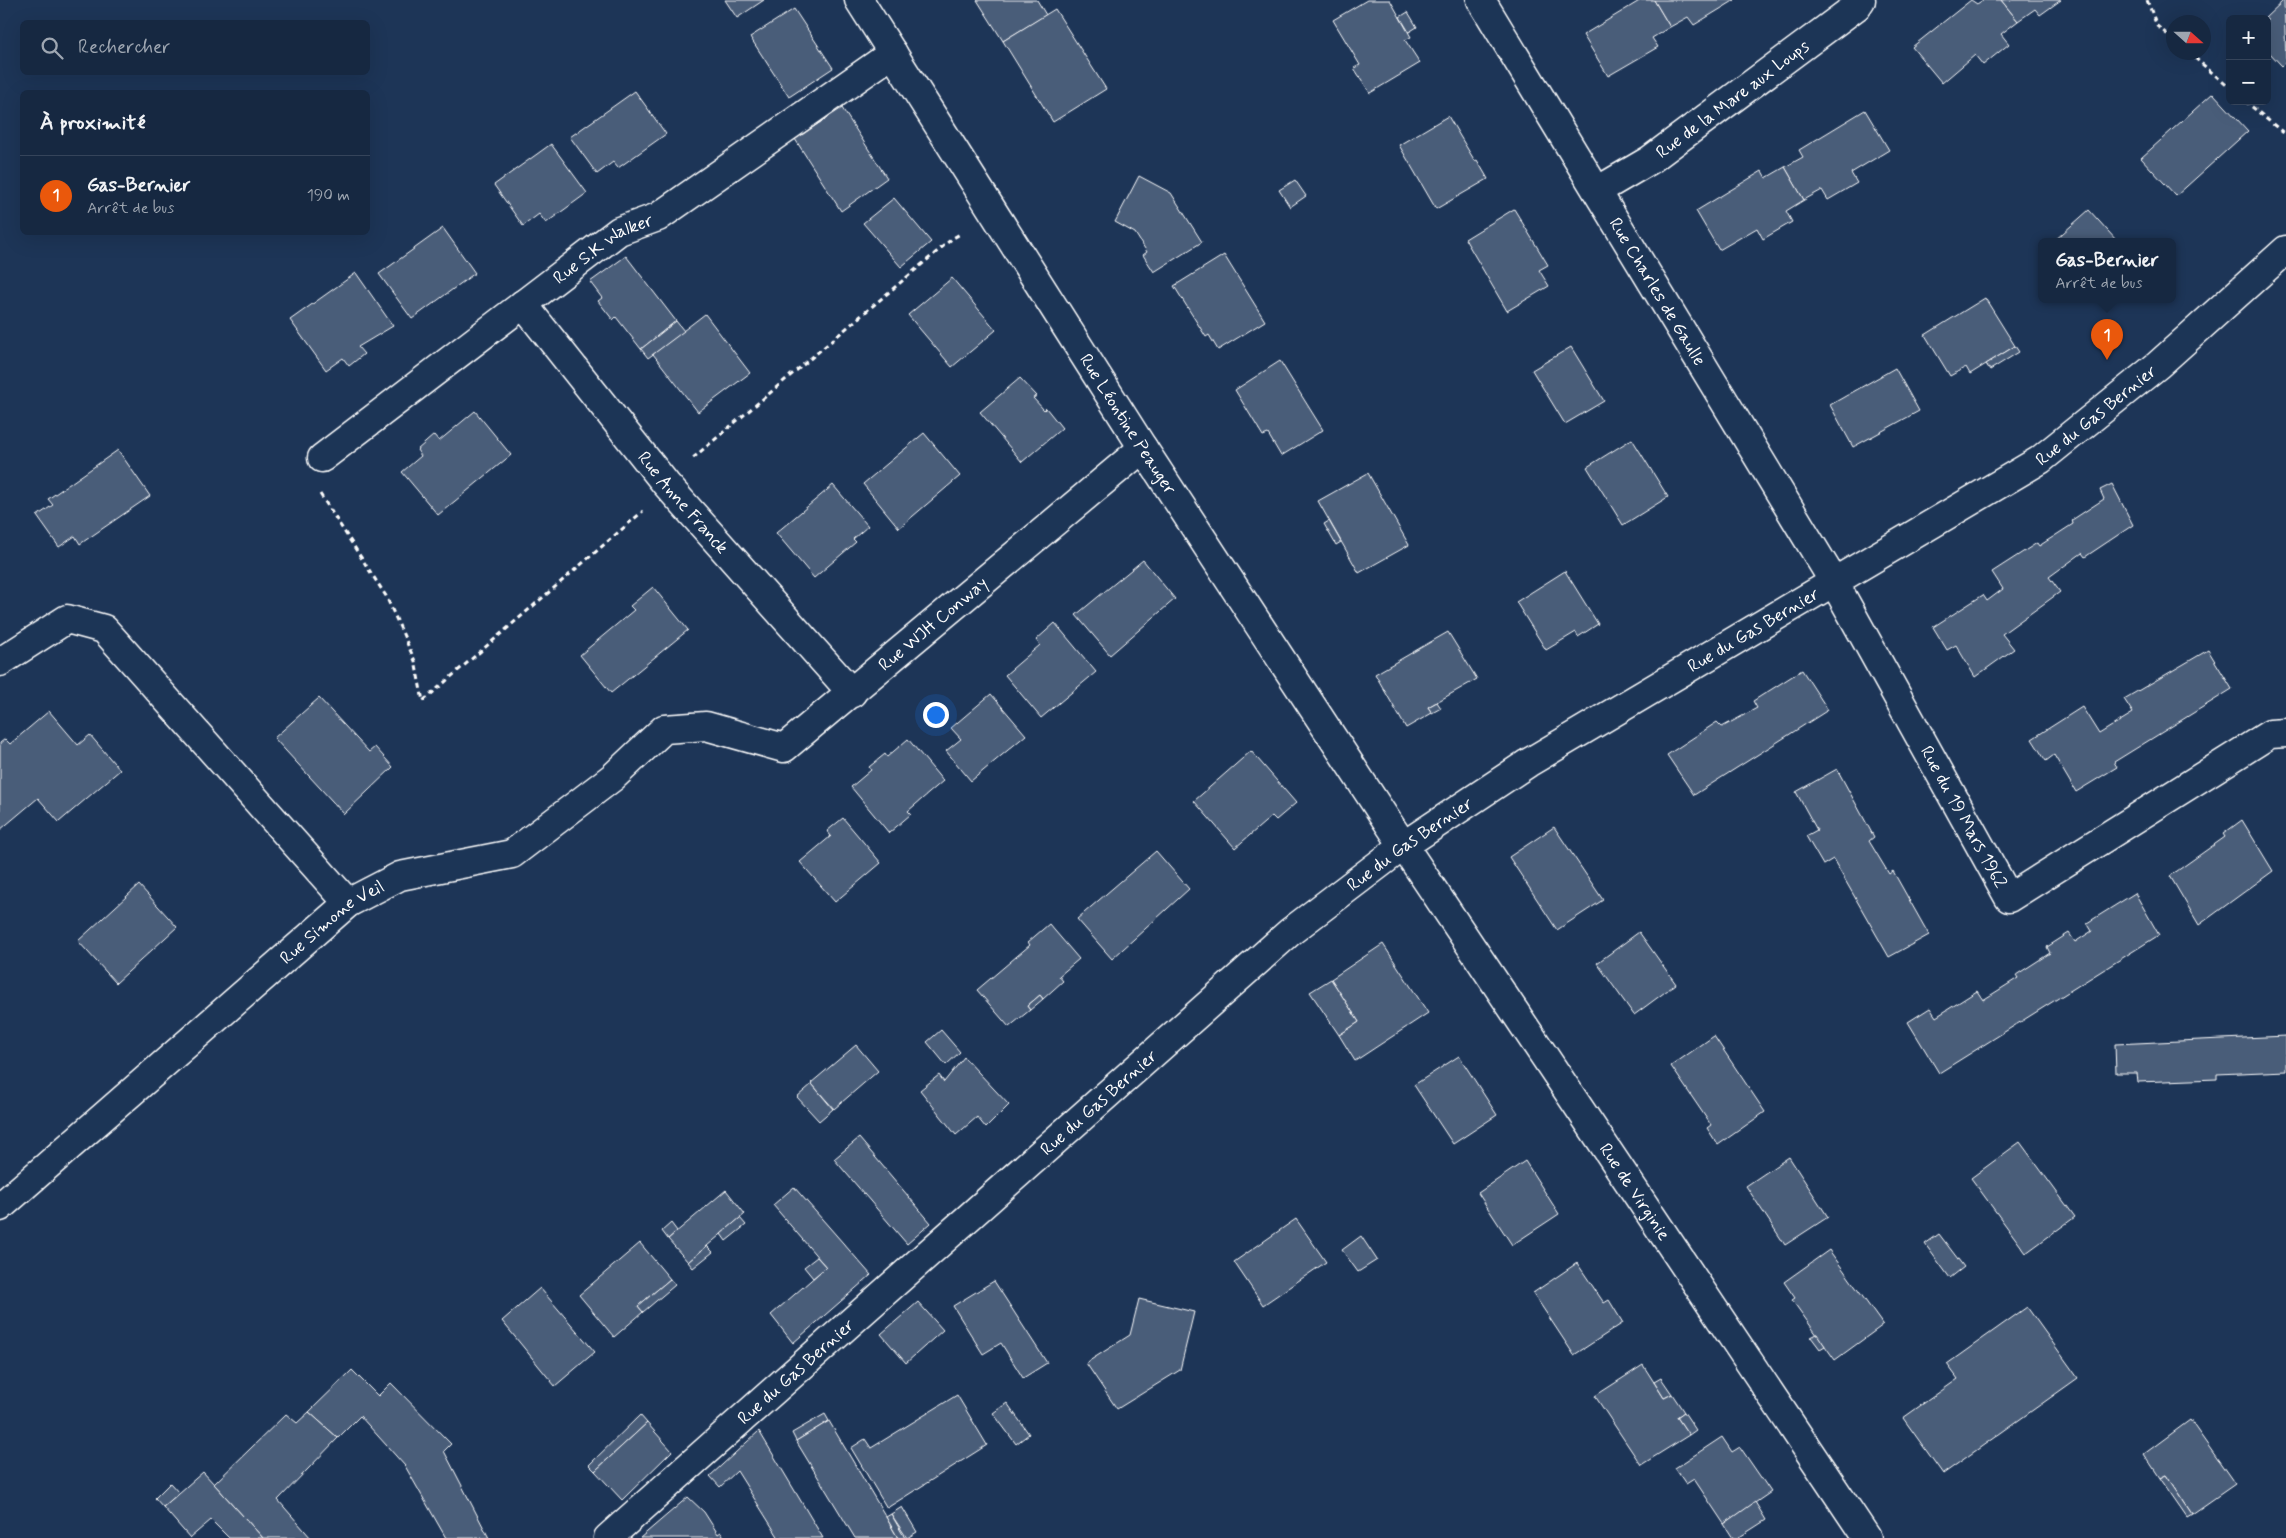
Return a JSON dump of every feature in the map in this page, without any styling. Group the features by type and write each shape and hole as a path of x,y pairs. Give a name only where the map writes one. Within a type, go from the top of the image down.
{"street":[{"name":"Rue Léontine Peauger","path":"859,0 1143,448 1403,846"},
{"name":"Rue Charles de Gaulle","path":"1481,0 1834,582"},
{"name":"Rue de la Mare aux Loups","path":"1597,192 1650,160 1857,6 1861,0"},
{"name":"Rue S.K Walker","path":"322,458 619,231 658,217 893,53"},
{"name":"Rue du Gas Bernier","path":"608,1538 1290,932 1403,846 1528,763 2040,460 2158,365 2286,250"},
{"name":"Rue Anne Franck","path":"523,304 666,484 852,693"},
{"name":"Rue WJH Conway","path":"706,726 784,748 1143,448"},
{"name":"Rue du 19 Mars 1962","path":"1834,582 2009,898 2270,734 2286,733"},
{"path":"0,662 66,619 104,629 348,903"},
{"name":"Rue Simone Veil","path":"0,1207 348,903 400,876 512,854 613,777 664,729 706,726"},
{"name":"Rue de Virginie","path":"1403,846 1867,1538"}],"path":[{"path":"2147,0 2157,26 2166,33"},
{"path":"2197,60 2226,85"},
{"path":"2251,105 2286,136"},
{"path":"322,458 306,473 386,596 415,661 423,701 654,501 673,475 953,238 996,216"}],"building":[{"path":"725,0 764,0 737,18"},
{"path":"977,0 1037,0 1046,15 1003,41"},
{"path":"1367,0 1390,0 1411,37 1405,40 1420,63 1370,93 1354,68 1360,65 1333,20"},
{"path":"1641,0 1654,0 1670,27 1652,38 1658,47 1608,76 1583,35"},
{"path":"1654,0 1735,0 1694,25 1688,17 1670,27"},
{"path":"1971,0 1977,4 1983,0 2001,0 2018,21 2001,34 2009,44 1983,65 1975,55 1942,83 1912,47"},
{"path":"2001,0 2061,0 2040,15 2035,9 2018,21"},
{"path":"2284,0 2286,62 2282,66 2271,54 2271,15 2268,15"},
{"path":"794,9 833,68 789,97 750,37"},
{"path":"1055,9 1106,89 1053,122 1003,41"},
{"path":"1408,12 1417,27 1409,32 1400,17"},
{"path":"635,91 666,134 618,168 613,162 597,174 570,137"},
{"path":"2213,93 2248,131 2176,196 2141,158"},
{"path":"842,108 887,178 841,211 795,139"},
{"path":"1865,110 1889,150 1851,173 1857,183 1828,200 1822,190 1804,200 1785,167 1803,157 1799,150"},
{"path":"1448,116 1488,179 1436,209 1399,145"},
{"path":"551,144 587,193 546,223 539,214 523,226 494,185"},
{"path":"1785,167 1804,200 1786,211 1792,222 1763,239 1757,228 1719,250 1696,211 1762,171 1766,178"},
{"path":"1139,176 1171,193 1202,242 1154,272 1143,255 1147,252 1135,233 1115,222"},
{"path":"1295,180 1306,196 1290,207 1279,190"},
{"path":"894,198 931,242 901,267 863,223"},
{"path":"1514,209 1548,265 1539,270 1549,286 1507,311 1465,239"},
{"path":"2089,210 2114,238 2057,238"},
{"path":"443,228 475,273 412,319 379,274"},
{"path":"1224,255 1265,321 1218,350 1209,335 1206,337 1174,286"},
{"path":"626,256 676,321 641,349 616,317 613,320 598,301 602,298 590,282"},
{"path":"356,273 393,326 358,347 364,354 349,366 343,358 326,370 290,320"},
{"path":"952,278 996,330 952,367 908,315"},
{"path":"1985,298 2015,346 1970,374 1966,367 1950,376 1925,335"},
{"path":"705,314 750,373 698,412 653,354"},
{"path":"676,321 684,331 648,358 641,349"},
{"path":"2015,346 2019,352 1990,370 1986,364"},
{"path":"1571,347 1604,401 1565,424 1532,370"},
{"path":"1280,361 1323,430 1281,456 1268,434 1263,436 1235,390"},
{"path":"1895,368 1919,411 1853,447 1830,405"},
{"path":"1020,378 1037,396 1033,398 1044,410 1046,408 1062,428 1022,462 980,412"},
{"path":"475,411 511,455 438,515 402,472 421,456 417,450 434,435 439,441"},
{"path":"924,433 960,476 899,528 863,484"},
{"path":"1632,439 1668,497 1623,525 1587,467"},
{"path":"118,450 150,496 80,544 75,536 59,547 37,516 53,505 48,499"},
{"path":"1368,473 1409,545 1359,573 1318,501"},
{"path":"2112,484 2133,525 2085,557 2082,553 2049,577 2060,592 2002,634 2014,649 1975,677 1956,645 1947,650 1933,627 1983,595 1987,601 2003,589 1992,572 2037,543 2039,546 2073,524 2072,520 2104,499 2100,490"},
{"path":"833,485 868,526 853,539 856,542 814,578 776,533"},
{"path":"1329,521 1341,542 1336,545 1324,524"},
{"path":"1143,560 1175,599 1110,655 1076,615"},
{"path":"1565,571 1598,624 1578,637 1576,632 1546,650 1516,602"},
{"path":"653,587 688,630 611,693 580,655 634,610 630,606"},
{"path":"1055,623 1096,672 1041,718 1005,675 1040,645 1036,640"},
{"path":"1448,632 1477,679 1428,707 1432,713 1406,728 1375,674"},
{"path":"2208,650 2232,689 2114,762 2117,767 2076,792 2054,755 2046,761 2032,739 2082,707 2099,734 2133,713 2124,699"},
{"path":"1802,670 1828,710 1694,795 1667,755 1717,722 1722,727 1757,708 1753,701"},
{"path":"991,694 1026,735 971,781 946,751 961,739 951,728"},
{"path":"319,698 369,752 375,747 393,767 344,814 274,738"},
{"path":"1437,702 1441,708 1432,713 1428,707"},
{"path":"49,711 78,745 90,735 120,770 59,822 38,798 0,830 0,743 5,739 10,744"},
{"path":"908,739 943,781 908,811 911,814 889,833 851,787 871,770 869,767 885,754 887,757"},
{"path":"1251,751 1296,803 1276,820 1272,816 1235,848 1194,801"},
{"path":"1837,769 1874,837 1869,841 1889,874 1893,871 1929,935 1889,957 1833,859 1823,865 1806,836 1817,830 1796,792"},
{"path":"843,818 881,863 835,902 800,862 831,836 827,831"},
{"path":"2242,820 2273,871 2199,925 2170,876 2225,837 2223,834"},
{"path":"1554,827 1603,900 1557,930 1509,857"},
{"path":"1156,851 1189,889 1112,959 1077,919"},
{"path":"139,885 177,927 116,983 78,941"},
{"path":"2135,893 2159,935 1939,1073 1908,1022 1930,1008 1936,1017 1977,991 1983,1000 2018,978 2016,975 2050,953 2047,947 2069,933 2075,942 2092,931 2087,923"},
{"path":"1049,924 1079,959 1059,976 1063,981 1043,999 1040,995 1027,1006 1030,1010 1009,1027 977,990 1030,945 1028,942"},
{"path":"1639,932 1676,984 1634,1015 1597,963"},
{"path":"1383,944 1428,1013 1355,1061 1339,1035 1359,1022 1331,979"},
{"path":"1331,979 1359,1022 1339,1035 1310,992"},
{"path":"1040,995 1043,999 1030,1010 1027,1006"},
{"path":"941,1030 960,1052 946,1065 927,1042"},
{"path":"1714,1036 1765,1112 1718,1145 1707,1128 1711,1125 1671,1066"},
{"path":"2286,1036 2286,1071 2217,1074 2217,1079 2138,1082 2137,1073 2116,1073 2115,1044"},
{"path":"856,1045 878,1071 834,1109 811,1083"},
{"path":"1459,1056 1497,1115 1453,1144 1414,1085"},
{"path":"964,1057 1009,1105 986,1128 977,1117 956,1135 920,1090 939,1075 944,1082"},
{"path":"812,1084 833,1109 819,1121 797,1097"},
{"path":"859,1138 931,1223 907,1244 834,1159"},
{"path":"2020,1142 2075,1217 2026,1253 1971,1178"},
{"path":"1789,1157 1828,1217 1785,1245 1746,1186"},
{"path":"1525,1161 1559,1214 1512,1245 1478,1193"},
{"path":"794,1187 871,1275 793,1343 771,1315 826,1267 773,1205"},
{"path":"726,1190 745,1214 688,1262 668,1239"},
{"path":"740,1218 746,1225 726,1241 721,1234"},
{"path":"1296,1219 1326,1262 1263,1305 1234,1262"},
{"path":"671,1223 677,1231 668,1239 662,1231"},
{"path":"1939,1234 1964,1267 1950,1278 1925,1244"},
{"path":"1361,1236 1377,1260 1358,1272 1342,1250"},
{"path":"640,1243 670,1279 638,1306 643,1312 614,1337 579,1295"},
{"path":"707,1246 713,1252 693,1268 688,1262"},
{"path":"1829,1250 1883,1325 1835,1360 1792,1300 1795,1298 1784,1282"},
{"path":"817,1257 826,1267 813,1278 804,1267"},
{"path":"1577,1263 1604,1303 1609,1300 1623,1323 1574,1355 1533,1293"},
{"path":"670,1279 675,1285 643,1312 638,1306"},
{"path":"994,1281 1047,1363 1023,1378 1001,1343 983,1354 953,1306"},
{"path":"540,1288 595,1352 555,1386 502,1321"},
{"path":"1139,1299 1194,1312 1180,1370 1117,1409 1086,1363 1130,1335"},
{"path":"918,1302 943,1330 906,1363 881,1334"},
{"path":"2027,1307 2078,1378 1943,1474 1903,1418 1958,1379 1947,1364"},
{"path":"1817,1334 1825,1346 1820,1349 1811,1337"},
{"path":"1643,1365 1664,1398 1672,1394 1684,1412 1677,1417 1689,1435 1641,1465 1595,1396"},
{"path":"352,1370 378,1396 391,1383 451,1444 444,1451 489,1538 446,1538 405,1466 360,1416 338,1438 309,1412"},
{"path":"1661,1378 1672,1394 1664,1398 1654,1382"},
{"path":"957,1395 987,1445 887,1508 851,1448 865,1439 871,1448"},
{"path":"1007,1403 1029,1434 1016,1444 993,1413"},
{"path":"309,1412 338,1438 278,1500 311,1538 263,1538 214,1484 286,1414 297,1423"},
{"path":"1684,1412 1696,1430 1689,1435 1677,1417"},
{"path":"825,1414 829,1421 796,1441 792,1433"},
{"path":"640,1415 647,1423 595,1471 589,1465"},
{"path":"2190,1420 2235,1484 2192,1514 2166,1475 2160,1478 2144,1454"},
{"path":"829,1421 898,1538 855,1538 796,1441"},
{"path":"647,1423 672,1451 622,1500 595,1471"},
{"path":"759,1431 823,1538 779,1538 737,1471 720,1487 710,1476"},
{"path":"1722,1437 1732,1452 1740,1447 1771,1492 1724,1524 1694,1479 1686,1484 1675,1468"},
{"path":"203,1472 263,1538 229,1538 211,1520 190,1538 163,1507"},
{"path":"2166,1475 2192,1514 2187,1517 2160,1478"},
{"path":"170,1483 179,1493 163,1507 155,1498"},
{"path":"688,1497 704,1512 718,1534 721,1532 725,1538 640,1538"},
{"path":"1755,1502 1766,1520 1738,1538 1733,1538 1724,1524"},
{"path":"902,1507 917,1532 907,1538 891,1514"},
{"path":"891,1514 905,1538 898,1538 886,1517"}],"place":[{"name":"Gas-Bernier","path":"2107,360"}]}
